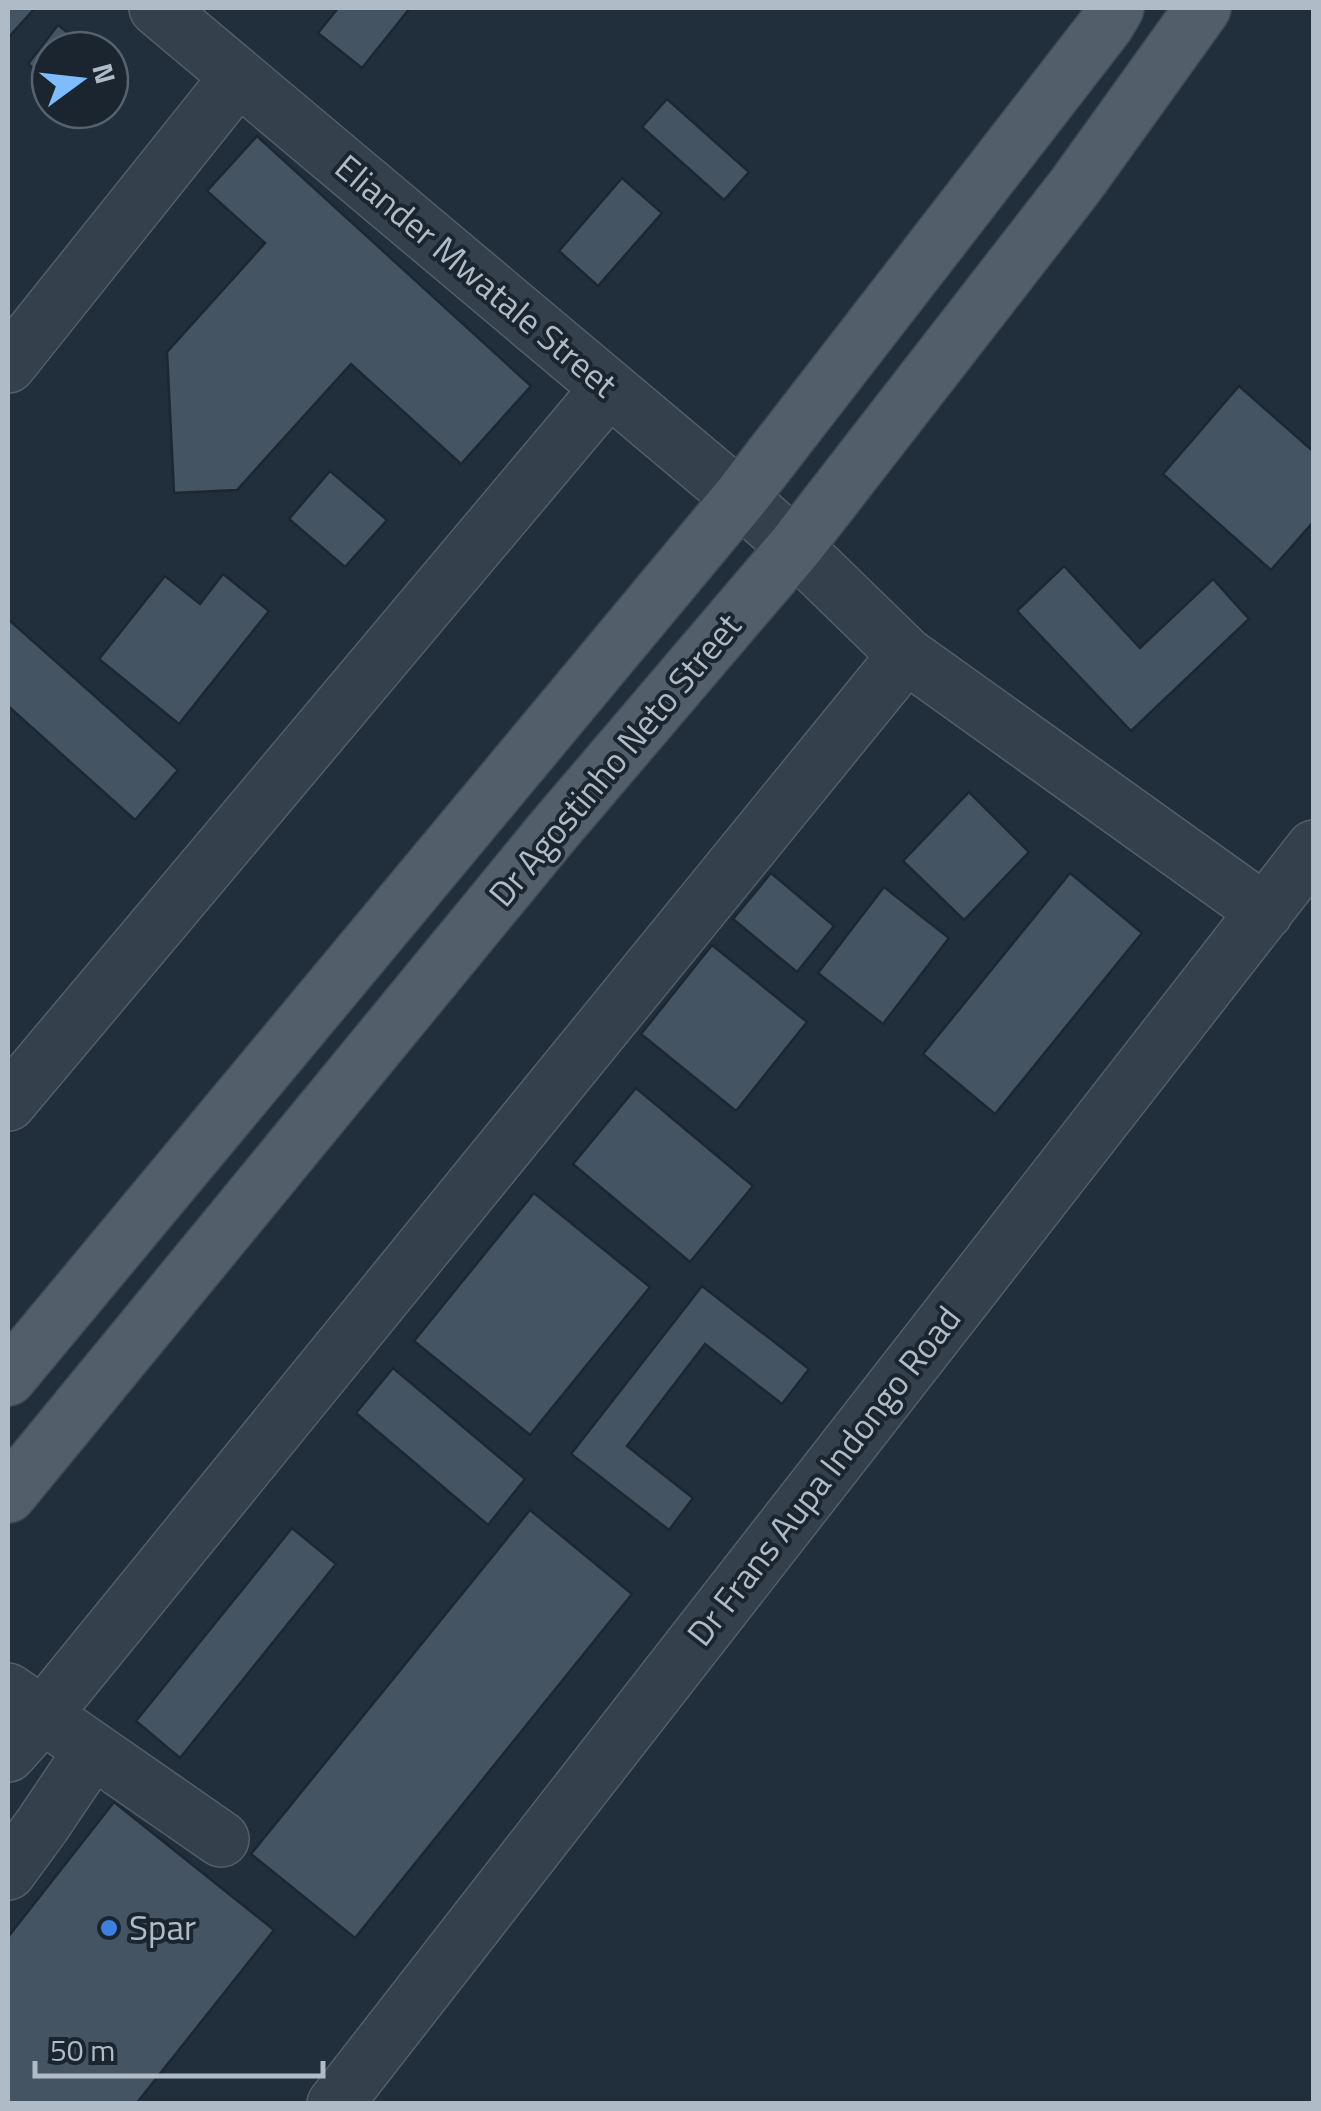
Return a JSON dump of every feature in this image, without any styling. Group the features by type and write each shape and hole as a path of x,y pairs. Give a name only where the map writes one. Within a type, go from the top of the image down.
{"main road":[{"name":"Dr Agostinho Neto Street","path":"8,1378 740,498 1116,8"},
{"name":"Dr Agostinho Neto Street","path":"8,1496 554,831 795,547 1076,185 1202,8"}],"street":[{"name":"Eliander Mwatale Street","path":"157,8 740,498 906,655 1264,912"},
{"path":"8,366 238,76"},
{"path":"8,1103 609,388"},
{"path":"221,1840 92,1751 19,1720 906,655"},
{"name":"Dr Frans Aupa Indongo Road","path":"334,2104 1314,848"},
{"path":"8,1872 92,1751"}],"building":[{"path":"8,8 35,8 8,38"},
{"path":"338,8 410,8 362,68 318,33"},
{"path":"667,99 749,172 724,200 642,127"},
{"path":"257,136 531,386 461,464 351,364 237,490 174,493 167,352 265,243 207,191"},
{"path":"622,178 662,213 598,286 559,251"},
{"path":"1239,386 1314,452 1314,521 1271,570 1163,474"},
{"path":"330,471 387,520 345,567 289,519"},
{"path":"1064,566 1140,648 1213,579 1249,619 1131,731 1017,611"},
{"path":"223,574 269,611 179,724 99,659 165,576 200,604"},
{"path":"8,619 178,770 135,820 8,706"},
{"path":"969,792 1029,852 964,920 903,861"},
{"path":"771,873 834,926 797,972 733,919"},
{"path":"1070,873 1142,933 995,1114 923,1054"},
{"path":"884,887 949,938 883,1024 818,973"},
{"path":"712,945 807,1022 736,1111 641,1034"},
{"path":"636,1088 753,1186 690,1262 573,1164"},
{"path":"534,1193 650,1287 530,1435 414,1341"},
{"path":"702,1286 809,1369 782,1404 705,1344 627,1446 693,1498 669,1530 571,1454"},
{"path":"393,1368 525,1479 488,1525 356,1413"},
{"path":"530,1510 632,1594 355,1938 251,1854"},
{"path":"292,1528 336,1564 180,1758 136,1721"},
{"path":"114,1802 274,1930 136,2104 8,2104 8,1937"}],"place":[{"name":"Spar","path":"109,1928"}]}
